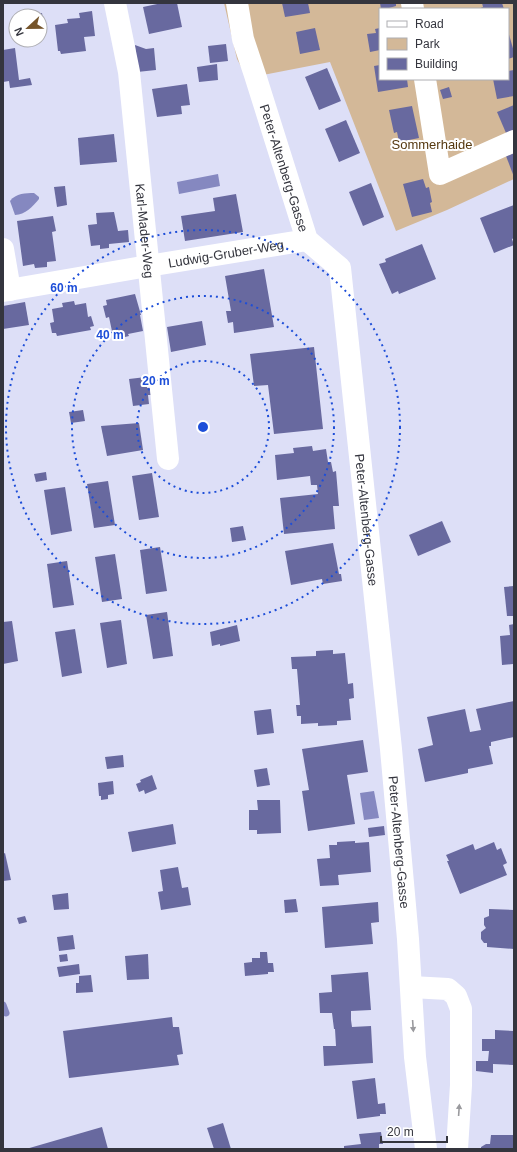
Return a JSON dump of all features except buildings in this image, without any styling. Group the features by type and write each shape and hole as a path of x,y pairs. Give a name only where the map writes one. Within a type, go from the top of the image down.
{"street":[{"name":"Karl-Mader-Weg","path":"115,3 129,72 168,459"},
{"name":"Peter-Altenberg-Gasse","path":"237,3 243,39 307,240 340,268 390,749 411,987 415,1057 426,1149"},
{"path":"425,80 440,174 514,141"},
{"name":"Ludwig-Gruber-Weg","path":"6,290 307,240"},
{"path":"3,249 6,290"},
{"path":"411,987 448,989 456,996 461,1009 461,1085 457,1149"}],"green space":[{"name":"Sommerhaide","path":"224,3 514,3 514,179 447,210 396,231 330,62 247,78 237,59"}],"water":[{"path":"218,174 220,186 179,194 177,182"},
{"path":"24,193 34,193 39,197 39,199 25,212 15,215 10,201 12,198"},
{"path":"374,791 379,818 364,820 360,793"}],"waterway":[{"path":"3,1005 6,1013"}]}
